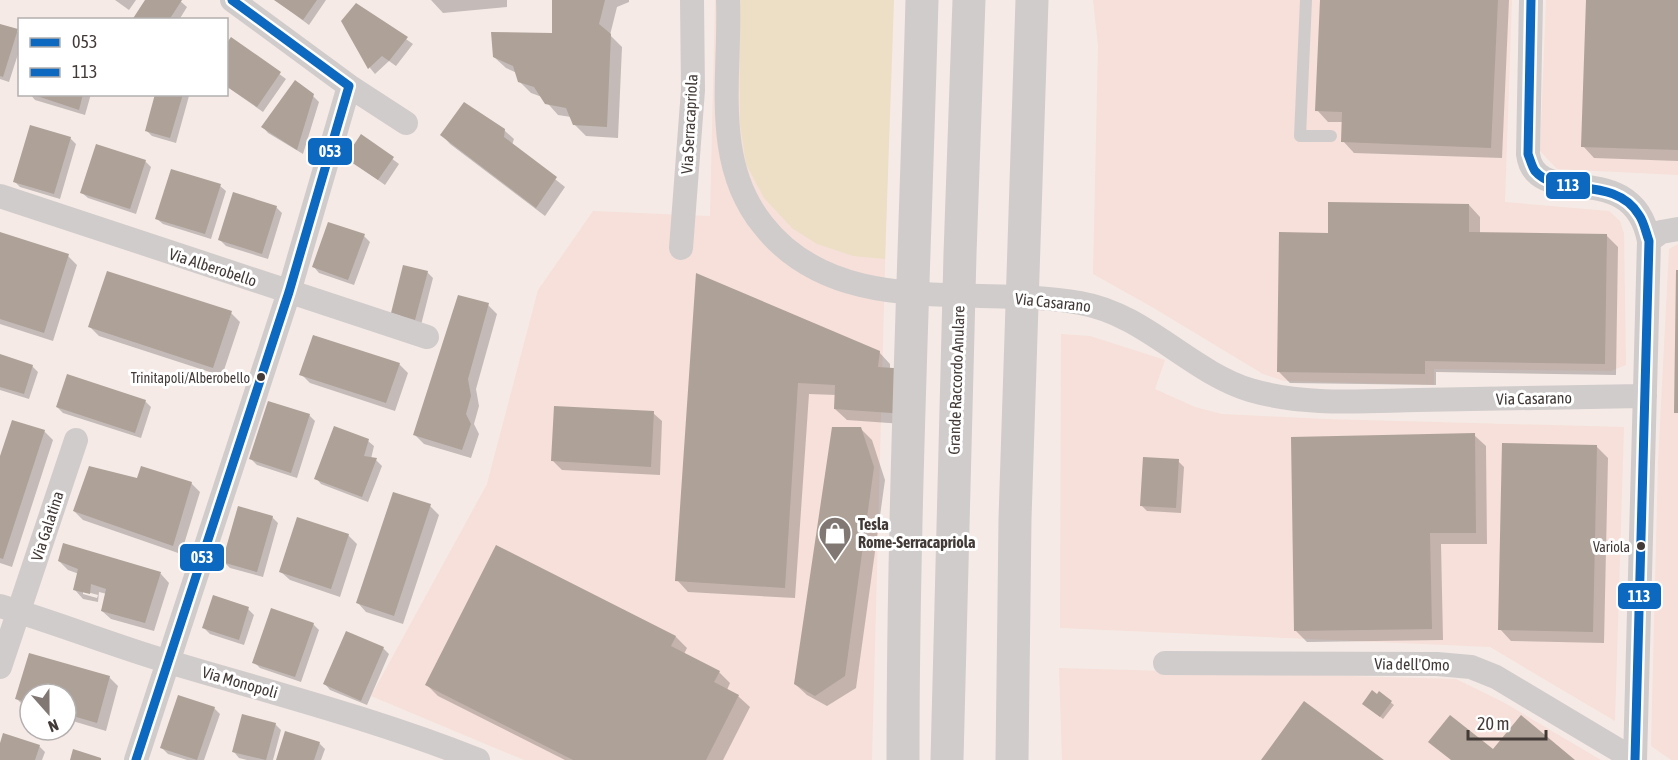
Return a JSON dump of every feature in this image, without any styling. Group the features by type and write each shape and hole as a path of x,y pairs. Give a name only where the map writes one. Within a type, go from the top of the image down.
{"highway":[{"path":"903,760 906,454 914,313 922,0"},
{"name":"Grande Raccordo Anulare","path":"947,760 969,0"},
{"path":"1012,760 1015,519 1032,0"}],"street":[{"path":"232,0 349,86 406,123"},
{"name":"Via Serracapriola","path":"681,248 693,90 692,0"},
{"name":"Via Casarano","path":"728,0 726,98 728,134 738,178 755,214 764,227 804,261 832,276 894,292 1057,300 1094,306 1128,320 1227,381 1251,390 1278,396 1338,401 1645,396"},
{"path":"1531,0 1528,154 1531,165 1537,174 1547,180 1600,189 1632,204 1643,217 1649,242 1635,760"},
{"path":"136,760 290,292 349,86"},
{"name":"Via Alberobello","path":"0,196 427,337"},
{"path":"1649,242 1661,232 1678,229"},
{"name":"Via Galatina","path":"0,667 9,609 76,440"},
{"name":"Via Monopoli","path":"9,609 167,662 345,713 416,736 478,760"},
{"name":"Via dell'Omo","path":"1165,663 1465,666 1496,677 1635,760"}],"lane":[{"path":"1306,0 1300,136 1331,136"}],"shaded area":[{"path":"715,0 892,0 872,760 524,760 371,696 487,484 538,290 593,211 710,216"},
{"path":"739,0 894,0 885,259 853,256 817,244 792,228 764,198 746,164 740,124"},
{"path":"1093,0 1512,0 1505,202 1609,211 1620,221 1624,234 1626,365 1611,371 1434,369 1434,385 1284,381 1263,374 1093,274 1098,46"},
{"path":"1546,0 1678,0 1678,175 1557,169 1540,151"},
{"path":"1678,244 1678,760 1671,760 1651,746 1658,462 1669,249"},
{"path":"1061,334 1090,336 1165,360 1155,389 1195,407 1222,414 1624,427 1615,721 1490,647 1060,628"},
{"path":"1059,668 1456,679 1503,702 1601,760 1062,760"}],"building":[{"path":"145,0 182,0 170,18 133,18"},
{"path":"274,0 317,0 303,20"},
{"path":"552,0 605,0 599,24 611,34 607,127 573,125 566,108 545,104 534,87 518,82 513,66 493,57 491,32 552,33"},
{"path":"1320,0 1498,0 1491,148 1341,142 1342,112 1315,111"},
{"path":"1586,0 1678,0 1678,150 1581,147"},
{"path":"356,3 408,37 389,61 382,56 368,69 341,21"},
{"path":"0,24 18,29 3,77 0,76"},
{"path":"231,37 281,72 257,107 228,87 228,41"},
{"path":"295,80 314,94 297,150 261,127"},
{"path":"37,96 82,96 79,110"},
{"path":"154,96 182,96 170,138 145,131"},
{"path":"464,102 505,129 504,137 557,177 536,208 440,135"},
{"path":"30,125 71,137 54,194 13,182"},
{"path":"361,134 394,157 378,180 345,158"},
{"path":"96,144 146,160 130,209 80,193"},
{"path":"171,169 221,184 205,234 155,219"},
{"path":"233,192 277,206 262,254 218,240"},
{"path":"1328,202 1469,204 1469,232 1607,234 1605,364 1425,361 1425,374 1277,372 1279,232 1328,233"},
{"path":"328,222 365,234 348,280 312,267"},
{"path":"0,232 69,254 44,333 0,319"},
{"path":"403,265 428,271 415,320 391,313"},
{"path":"1676,270 1678,270 1678,413 1674,413"},
{"path":"107,271 232,311 213,368 88,327"},
{"path":"696,273 880,351 878,367 909,369 906,414 834,409 835,385 798,383 785,588 675,581"},
{"path":"458,295 489,303 468,379 471,396 466,414 471,424 462,450 413,435"},
{"path":"313,335 400,363 386,403 299,375"},
{"path":"0,354 33,365 24,394 0,387"},
{"path":"67,374 146,400 135,433 56,407"},
{"path":"268,401 310,414 291,473 249,459"},
{"path":"554,406 654,411 651,467 551,461"},
{"path":"12,420 45,430 3,559 0,558 0,456"},
{"path":"334,426 369,439 364,456 377,458 362,497 314,479"},
{"path":"832,427 861,427 874,467 845,676 815,696 794,684"},
{"path":"1475,433 1476,533 1430,533 1432,629 1294,631 1291,437"},
{"path":"1502,443 1597,445 1593,632 1498,630"},
{"path":"1143,457 1179,459 1176,508 1140,506"},
{"path":"89,466 137,478 141,466 192,482 173,546 73,511"},
{"path":"393,492 431,504 394,616 356,603"},
{"path":"238,506 273,516 257,572 222,562"},
{"path":"297,517 349,534 331,589 279,572"},
{"path":"63,543 161,572 145,623 101,611 106,589 91,584 90,594 73,590 78,569 58,561"},
{"path":"496,545 676,636 671,646 720,671 714,682 739,695 706,760 573,760 425,685"},
{"path":"213,595 249,607 239,640 202,628"},
{"path":"271,608 314,623 295,677 252,663"},
{"path":"346,631 384,647 361,701 323,684"},
{"path":"29,653 110,676 97,723 78,717 78,682 20,682"},
{"path":"1372,690 1377,694 1379,691 1392,701 1380,717 1362,704"},
{"path":"178,695 215,707 197,760 160,748"},
{"path":"1304,701 1384,760 1261,760"},
{"path":"242,714 276,723 266,760 232,752"},
{"path":"1450,715 1493,749 1521,715 1575,760 1451,760 1428,742"},
{"path":"285,731 320,742 314,760 276,760"},
{"path":"3,733 18,738 18,742 40,745 35,760 0,760 0,743"},
{"path":"73,749 101,758 101,760 70,760"}],"transit line":[{"name":"053","path":"136,760 289,292 349,86 232,0"},
{"name":"113","path":"1531,0 1528,154 1533,167 1545,179 1558,184 1602,191 1616,195 1629,203 1641,218 1649,241 1635,760"}],"place":[{"name":"Trinitapoli/Alberobello","path":"261,377"},
{"name":"Variola","path":"1641,546"},
{"name":"Tesla Rome-Serracapriola","path":"835,562"}]}
